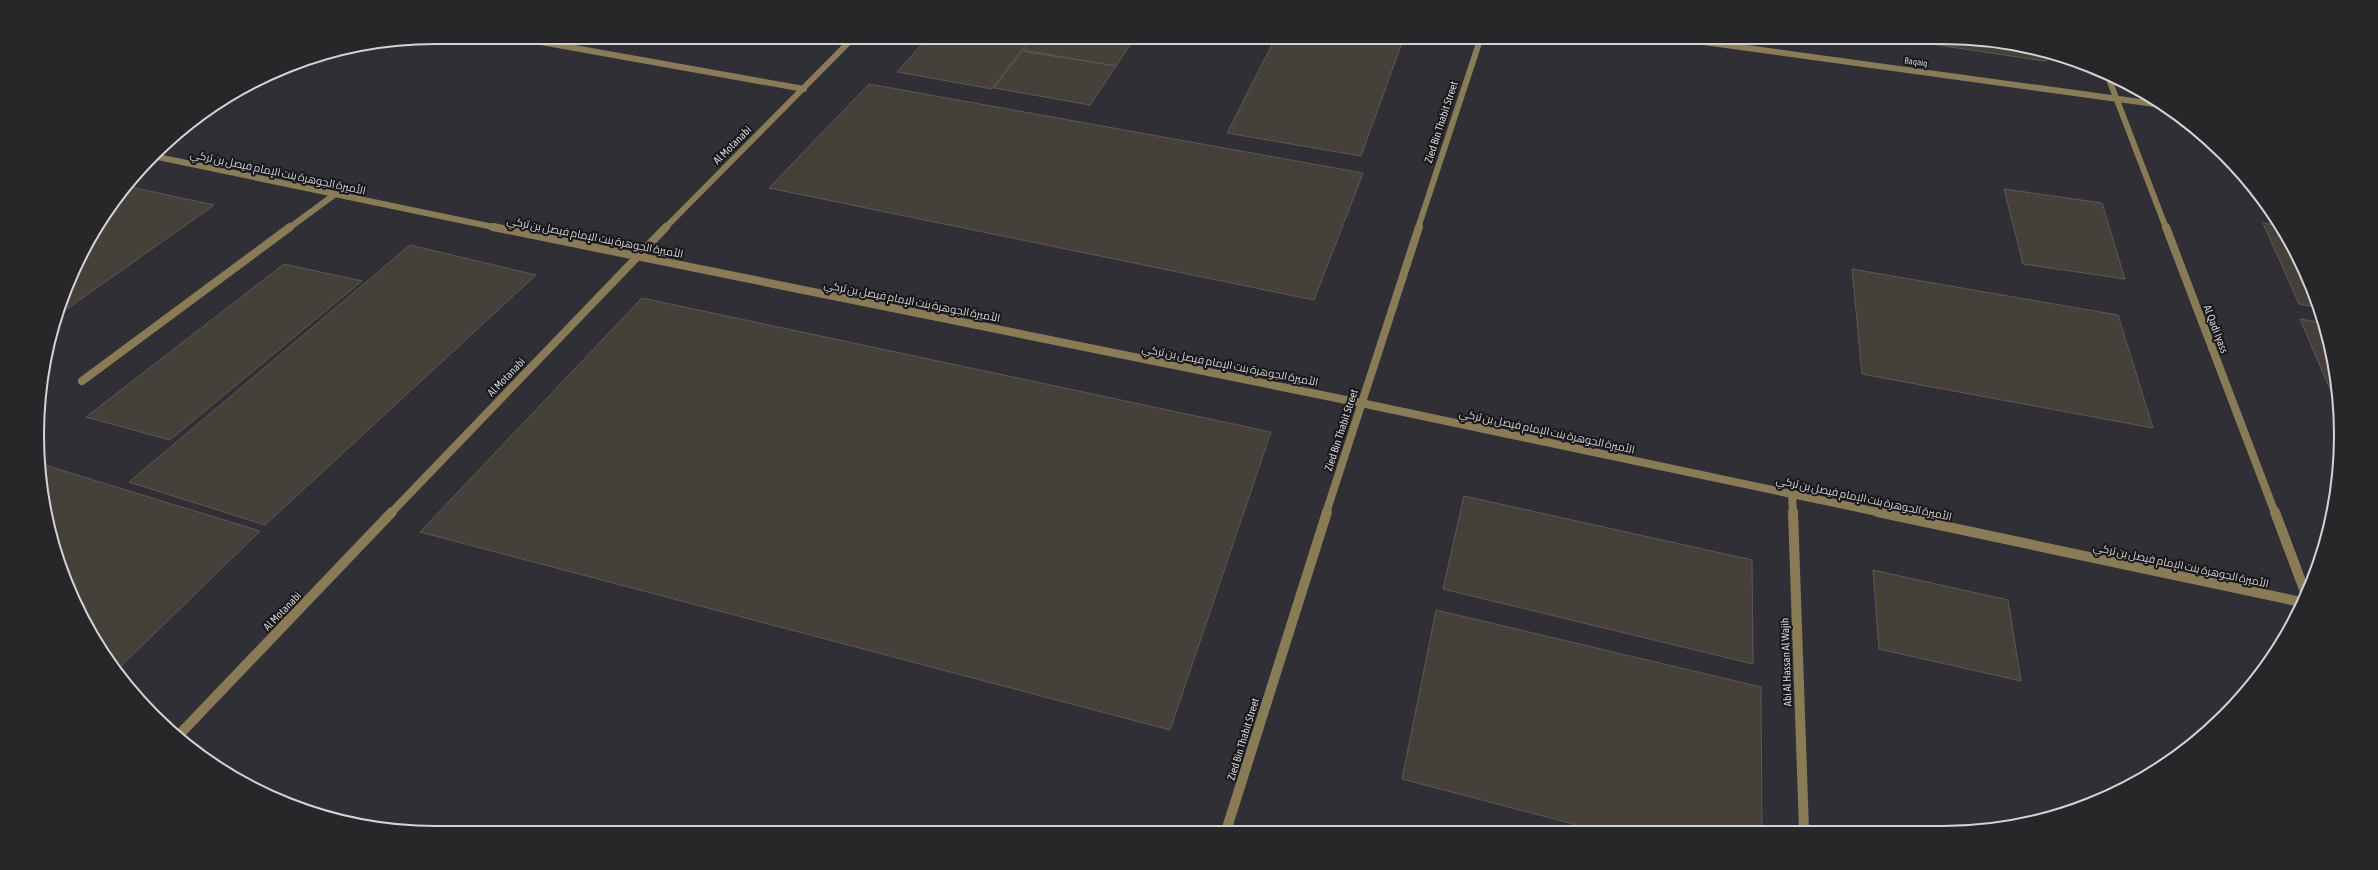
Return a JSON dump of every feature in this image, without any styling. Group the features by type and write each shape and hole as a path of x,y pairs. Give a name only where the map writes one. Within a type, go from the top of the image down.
{"street":[{"path":"552,44 804,89"},
{"name":"Al Motanabi","path":"181,732 636,257 847,44"},
{"name":"Zied Bin Thabit Street","path":"1228,826 1361,403 1479,44"},
{"name":"Baqaiq","path":"1719,44 2149,103"},
{"name":"Al Qadi Iyass","path":"2110,81 2303,587"},
{"name":"الأميرة الجوهرة بنت الإمام فيصل بن تركي","path":"160,158 636,257 1361,403 2297,601"},
{"path":"82,381 334,195"},
{"name":"Abi Al Hassan Al Wajih","path":"1792,494 1804,826"}],"building":[{"path":"922,44 1026,44 992,89 897,72"},
{"path":"1028,44 1130,44 1116,66 1023,50"},
{"path":"1272,44 1401,44 1361,156 1227,133"},
{"path":"1931,44 1994,47 2050,59 2044,61"},
{"path":"1022,51 1116,66 1090,105 994,88"},
{"path":"869,84 1363,173 1314,300 769,188"},
{"path":"133,187 214,205 64,311 84,262 96,239"},
{"path":"2004,189 2102,203 2125,279 2023,264"},
{"path":"2263,223 2272,225 2282,240 2294,262 2312,306 2299,304"},
{"path":"410,245 536,275 265,525 129,482"},
{"path":"284,264 362,281 170,440 86,417"},
{"path":"1852,269 2118,315 2153,428 1862,374"},
{"path":"642,298 1271,432 1170,730 420,532"},
{"path":"2300,319 2317,322 2321,334 2332,393"},
{"path":"45,465 260,531 120,667 96,630 84,608 65,561 57,536 47,486"},
{"path":"1464,496 1752,560 1753,664 1443,589"},
{"path":"1873,570 2008,600 2021,681 1879,649"},
{"path":"1436,610 1761,687 1762,826 1581,826 1402,779"}]}
